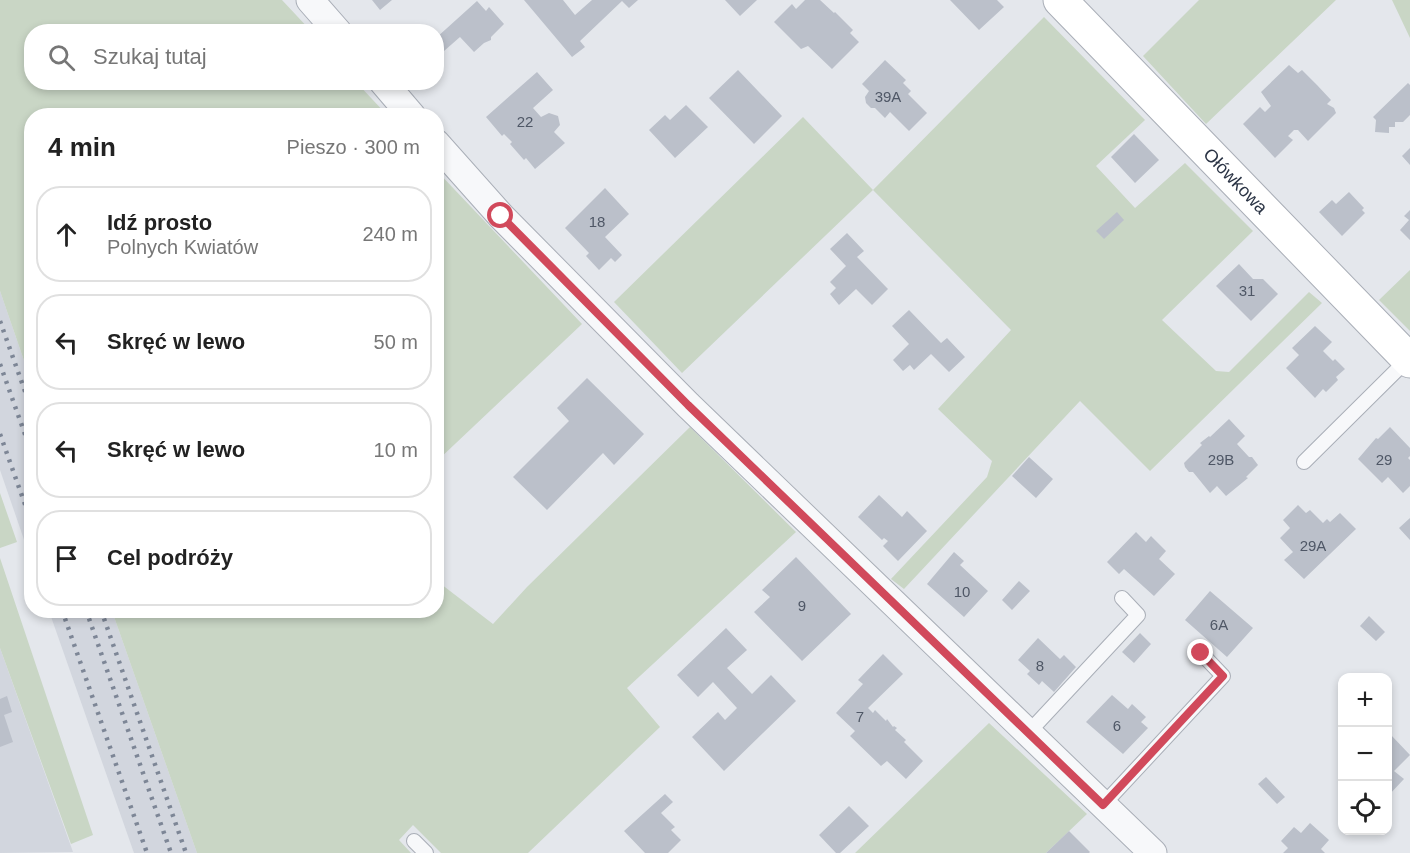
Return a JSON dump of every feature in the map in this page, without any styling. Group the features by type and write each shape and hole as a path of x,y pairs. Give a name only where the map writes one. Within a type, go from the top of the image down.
{"street":[{"path":"310,0 331,24"},
{"name":"Ołówkowa","path":"1060,0 1409,360"},
{"path":"390,90 405,108"},
{"path":"444,152 501,216 688,405 1152,853"}],"lane":[{"path":"1305,462 1409,360"},
{"path":"1028,733 1138,615 1122,598"},
{"path":"1103,805 1223,676 1201,653"},
{"path":"414,841 426,853"}],"shaded area":[{"path":"0,291 24,361 24,540 0,470"},
{"path":"51,618 114,618 197,853 134,853"},
{"path":"0,648 73,852 0,853"}],"green space":[{"path":"0,0 282,0 304,24 24,24 24,90 364,90 380,108 24,108 24,361 0,291"},
{"path":"1199,0 1336,0 1206,124 1143,56"},
{"path":"1392,0 1410,0 1410,38"},
{"path":"1044,17 1145,120 1096,166 1135,208 1185,163 1253,231 1162,320 1216,371 1229,372 1309,292 1322,303 1150,471 1080,401 904,589 891,579 987,477 992,461 938,409 1011,330 873,190"},
{"path":"803,117 873,190 682,373 614,302"},
{"path":"444,178 582,324 444,454"},
{"path":"1410,270 1410,331 1379,300"},
{"path":"690,427 796,532 627,688 660,727 528,853 441,853 413,825 399,840 411,853 197,853 114,618 444,618 444,586 493,624 527,587"},
{"path":"0,493 17,542 0,548"},
{"path":"0,558 93,835 71,844 0,648"},
{"path":"989,723 1087,814 1046,853 855,853"}],"building":[{"path":"372,0 392,0 380,10"},
{"path":"524,0 563,0 575,15 592,0 638,0 629,8 622,1 580,41 585,47 572,57"},
{"path":"725,0 757,0 740,16"},
{"path":"805,0 820,0 853,30 850,33 859,42 832,69 808,46 801,49 774,22 792,4 796,9"},
{"path":"950,0 997,0 1004,7 979,30"},
{"path":"477,1 486,11 489,7 504,24 491,37 491,40 474,52 460,37 444,51 444,31"},
{"path":"885,60 906,80 903,83 911,91 908,94 927,113 909,131 890,112 885,118 866,103 865,97 869,91 862,84"},
{"path":"1289,65 1298,73 1302,70 1317,85 1331,100 1327,104 1334,108 1336,113 1308,141 1298,130 1294,130 1288,136 1293,140 1275,158 1243,124 1260,107 1265,112 1271,106 1261,92"},
{"path":"738,70 782,116 754,144 709,98"},
{"path":"537,72 553,90 533,108 541,117 549,113 558,116 560,125 554,132 565,143 535,169 526,158 524,160 510,144 512,142 504,134 502,136 486,117"},
{"path":"1408,83 1410,85 1410,115 1403,122 1395,122 1395,127 1389,127 1389,133 1375,132 1376,120 1373,117"},
{"path":"686,105 708,127 675,158 649,130 665,115 670,120"},
{"path":"1134,134 1159,160 1135,183 1111,157"},
{"path":"1410,148 1410,165 1402,156"},
{"path":"605,188 629,214 605,237 622,255 615,262 611,258 599,270 586,256 589,253 565,228"},
{"path":"1349,192 1364,208 1362,210 1365,213 1342,236 1319,212 1332,200 1336,204"},
{"path":"1410,210 1410,240 1400,230 1409,220 1404,216"},
{"path":"1117,212 1124,220 1104,239 1096,231"},
{"path":"847,233 864,251 857,257 888,289 872,305 856,289 839,305 830,294 836,288 830,282 846,266 830,249"},
{"path":"1239,264 1253,279 1263,279 1278,294 1251,321 1216,286"},
{"path":"909,310 941,343 947,338 965,357 949,372 931,354 914,370 910,365 903,371 893,360 909,344 892,326"},
{"path":"1315,326 1332,342 1323,351 1345,369 1336,377 1338,380 1326,392 1323,389 1315,398 1286,368 1299,355 1292,348"},
{"path":"587,378 644,434 614,465 603,453 547,510 513,477 569,421 557,408"},
{"path":"1229,419 1245,436 1237,444 1258,465 1246,477 1248,478 1226,496 1217,486 1210,493 1193,472 1189,472 1184,463 1202,445 1200,443"},
{"path":"1390,427 1410,448 1408,458 1410,460 1410,486 1403,493 1388,477 1382,483 1358,459 1376,438 1378,439"},
{"path":"1029,457 1053,479 1036,498 1012,476"},
{"path":"879,495 902,517 907,511 927,531 898,561 883,546 888,541 884,538 882,540 858,517"},
{"path":"1298,505 1306,513 1310,510 1323,523 1327,519 1330,522 1340,513 1356,529 1304,579 1284,560 1293,552 1280,538 1290,528 1283,520"},
{"path":"1410,518 1410,540 1399,528"},
{"path":"1136,532 1146,542 1151,536 1166,551 1159,559 1175,574 1154,596 1124,569 1119,574 1107,562"},
{"path":"954,552 964,561 960,565 988,591 964,617 927,584"},
{"path":"796,557 851,614 802,661 754,612 770,597 762,590"},
{"path":"1019,581 1030,591 1012,610 1002,600"},
{"path":"1210,591 1253,628 1227,657 1185,620"},
{"path":"1369,616 1385,632 1376,641 1360,626"},
{"path":"726,628 747,650 727,668 752,694 771,675 796,701 724,771 692,737 718,712 725,720 737,708 713,682 698,697 677,675"},
{"path":"1140,633 1151,644 1134,663 1122,652"},
{"path":"1038,638 1060,659 1064,655 1076,667 1054,692 1042,681 1039,685 1027,674 1030,671 1018,660"},
{"path":"883,654 903,674 868,708 873,713 875,710 897,728 895,730 906,740 904,742 923,761 906,779 887,761 881,766 850,736 855,731 836,713 863,684 858,680"},
{"path":"1112,695 1128,709 1132,704 1146,717 1141,722 1148,728 1123,754 1086,722"},
{"path":"7,696 12,712 4,715 13,742 0,747 0,699"},
{"path":"1392,736 1410,755 1394,771 1404,779 1392,792"},
{"path":"1266,777 1285,797 1277,804 1258,784"},
{"path":"665,794 673,802 661,813 675,827 671,830 681,840 668,853 645,853 624,831"},
{"path":"849,806 869,826 840,853 836,853 819,835"},
{"path":"1310,823 1329,840 1321,849 1325,853 1283,853 1288,848 1281,841 1294,827 1301,833"},
{"path":"1069,831 1089,853 1046,853"}],"railway":[{"path":"0,321 24,388"},
{"path":"0,364 24,432"},
{"path":"0,434 24,502"},
{"path":"65,618 147,853"},
{"path":"89,618 171,853"},
{"path":"104,618 186,853"}],"route":[{"path":"501,216 688,405 1103,805 1223,676 1201,653"}]}
